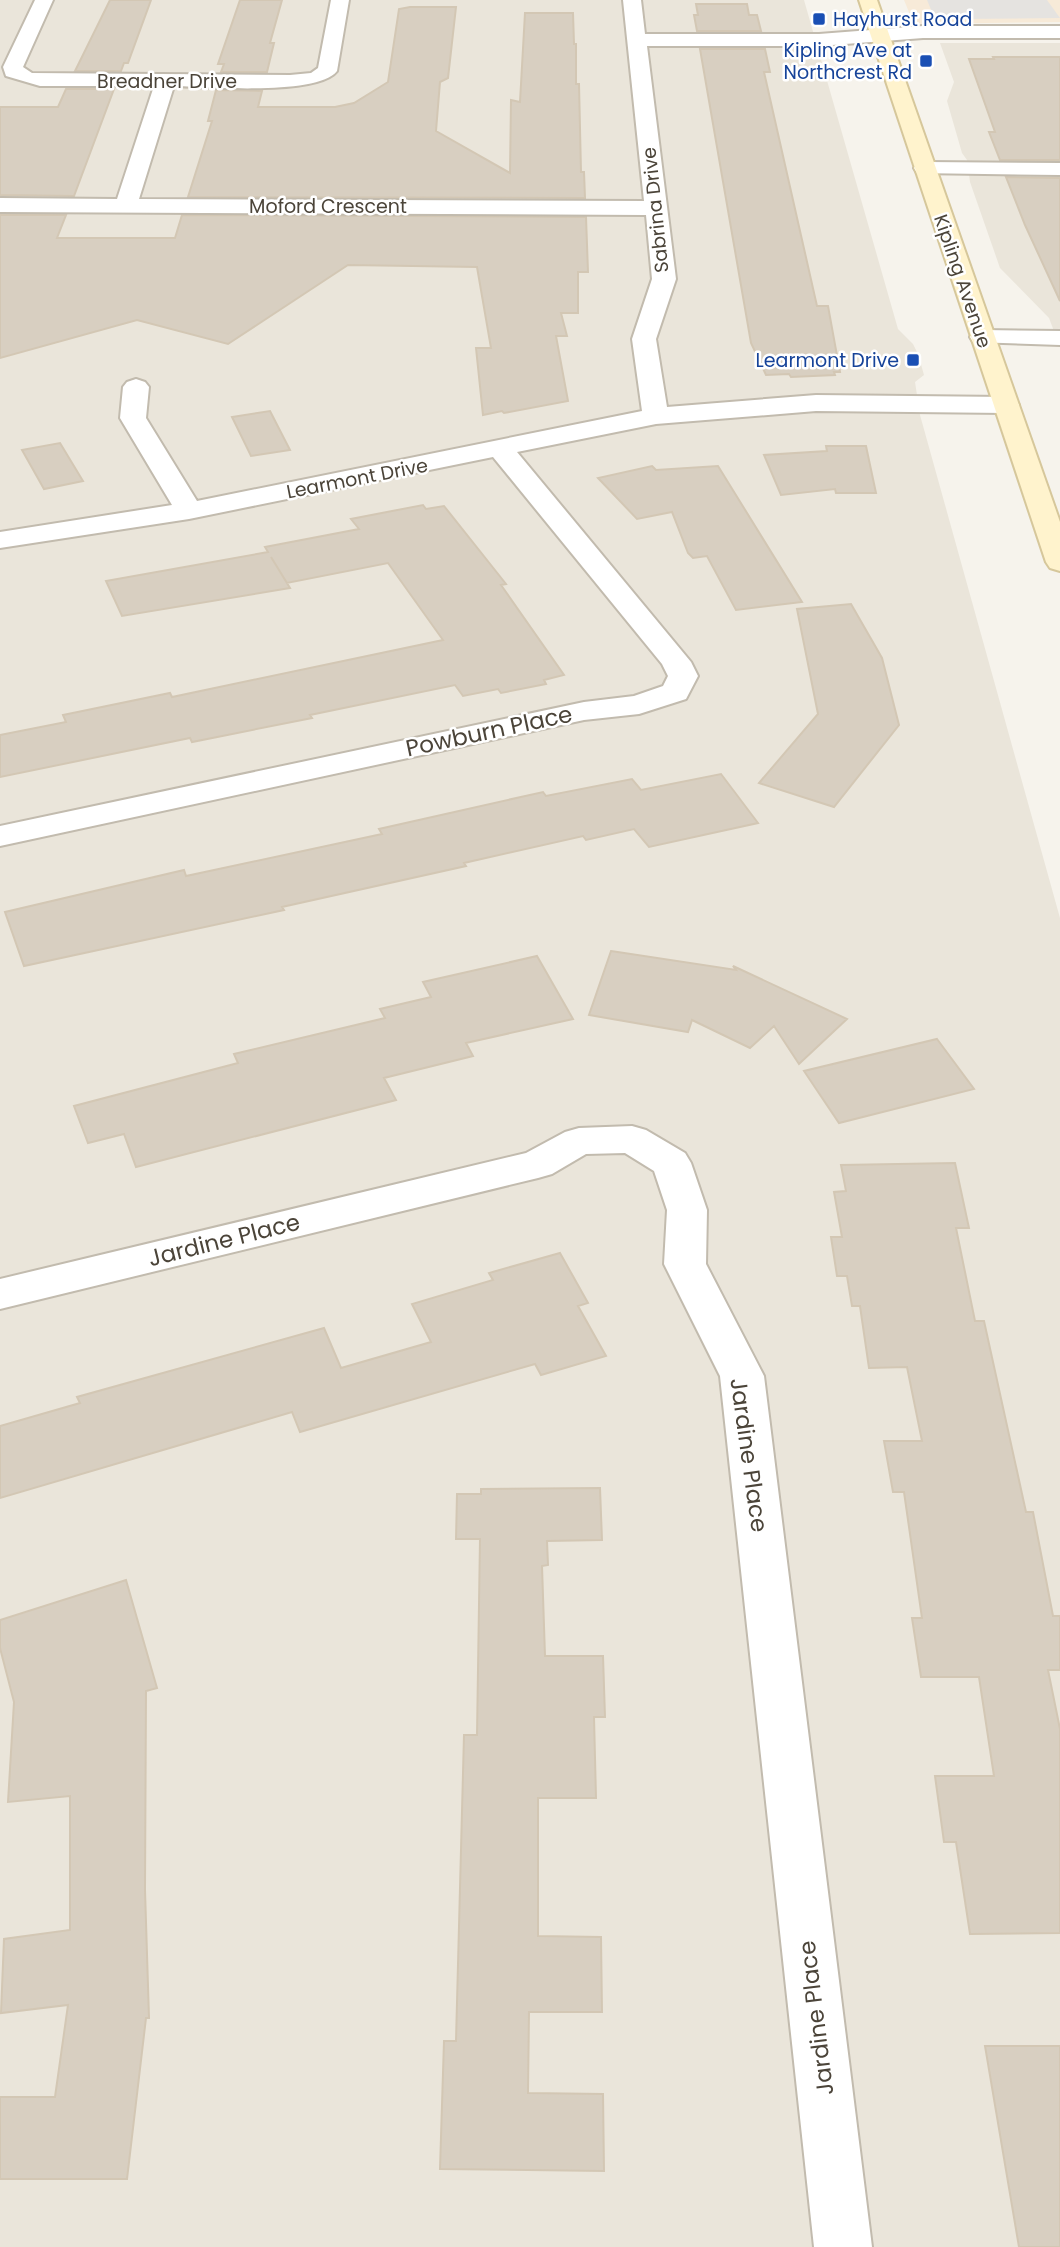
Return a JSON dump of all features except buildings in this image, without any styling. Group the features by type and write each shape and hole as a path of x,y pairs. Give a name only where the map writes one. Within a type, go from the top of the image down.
{"main road":[{"name":"Kipling Avenue","path":"868,0 1060,562"}],"street":[{"name":"Breadner Drive","path":"44,0 13,67 13,72 19,76 40,80 166,81 300,81 322,75 329,68 340,0"},
{"name":"Sabrina Drive","path":"632,0 664,279 644,339 656,416"},
{"path":"637,40 819,40 923,32 1060,32"},
{"path":"126,205 166,81"},
{"path":"925,168 1060,169"},
{"name":"Moford Crescent","path":"0,205 655,208"},
{"path":"982,337 1060,338"},
{"path":"136,387 133,418 189,511"},
{"name":"Learmont Drive","path":"0,540 189,511 501,450 656,416 816,403 1006,405"},
{"name":"Powburn Place","path":"0,836 584,711 639,705 675,692 684,676 676,662 501,450"},
{"name":"Jardine Place","path":"0,1294 538,1164 579,1141 632,1139 671,1164 687,1210 685,1264 742,1376 843,2247"}],"shaded area":[{"path":"0,0 804,0 898,329 913,344 924,375 915,382 920,415 1060,918 1060,2247 0,2247"},
{"path":"904,0 1060,0 1060,22 919,24 913,22"},
{"path":"927,0 1047,0 1060,18 956,19 932,12"},
{"path":"940,43 1060,43 1060,347 1049,318 1000,268 970,182 967,160 962,153 947,101 954,82"}],"place":[{"name":"Hayhurst Road","path":"819,19"},
{"name":"Kipling Ave at Northcrest Rd","path":"926,61"},
{"name":"Learmont Drive","path":"913,360"}]}
